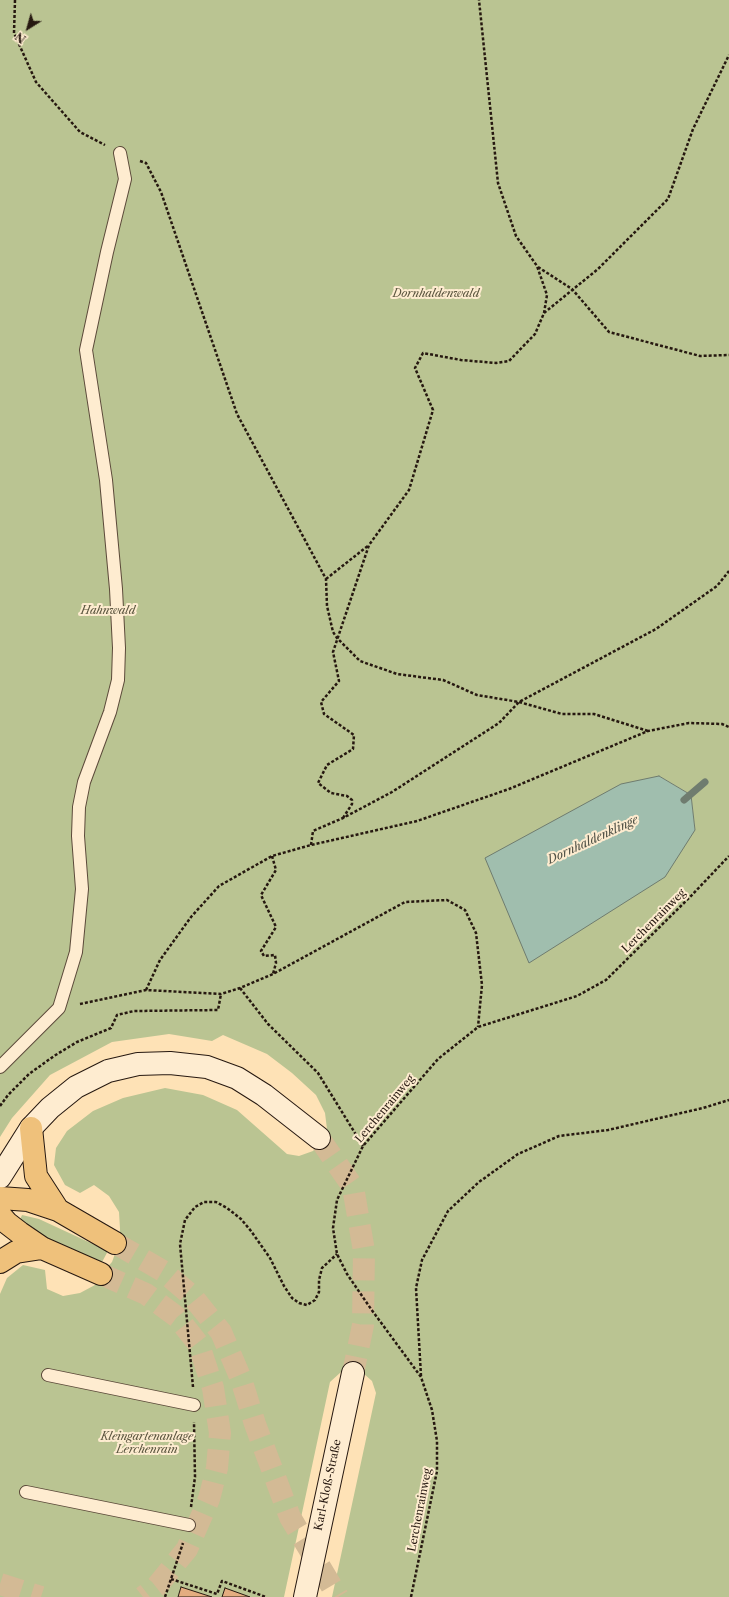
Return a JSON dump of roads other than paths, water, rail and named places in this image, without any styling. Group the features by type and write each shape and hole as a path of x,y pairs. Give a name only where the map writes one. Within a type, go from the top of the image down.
{"main road":[{"path":"0,1177 31,1128 50,1108 76,1087 108,1071 138,1064 170,1063 207,1066 237,1078 264,1095 319,1138"},
{"path":"31,1128 36,1176 58,1210"},
{"path":"0,1198 28,1200 58,1210 115,1243"},
{"path":"0,1215 7,1223 42,1248 101,1274"},
{"path":"0,1262 16,1252 42,1248"},
{"name":"Karl-Kloß-Straße","path":"305,1597 353,1373"}],"lane":[{"path":"0,1067 59,1008 76,952 82,889 78,836 84,782 110,712 118,680 119,648 116,589 106,480 86,350 107,252 125,179 120,153"},
{"path":"48,1375 194,1405"},
{"path":"26,1492 189,1525"}],"water":[{"path":"659,776 691,795 695,830 665,877 529,963 485,858 621,784"}],"waterway":[{"name":"Dornhaldenklinge","path":"684,800 705,782"}],"tunnel":[{"path":"319,1138 353,1187 364,1251 363,1325 353,1373"},
{"path":"115,1243 163,1271 192,1296 221,1332 241,1379 255,1424 290,1517 338,1597"},
{"path":"101,1274 146,1294 177,1317 199,1345 213,1388 220,1433 217,1468 209,1499 187,1549 157,1586 143,1597"},
{"path":"0,1584 41,1597"}],"park label":[{"name":"Dornhaldenwald","path":"436,294"},
{"name":"Hahnwald","path":"108,611"},
{"name":"Kleingartenanlage Lerchenrain","path":"147,1443"}]}
